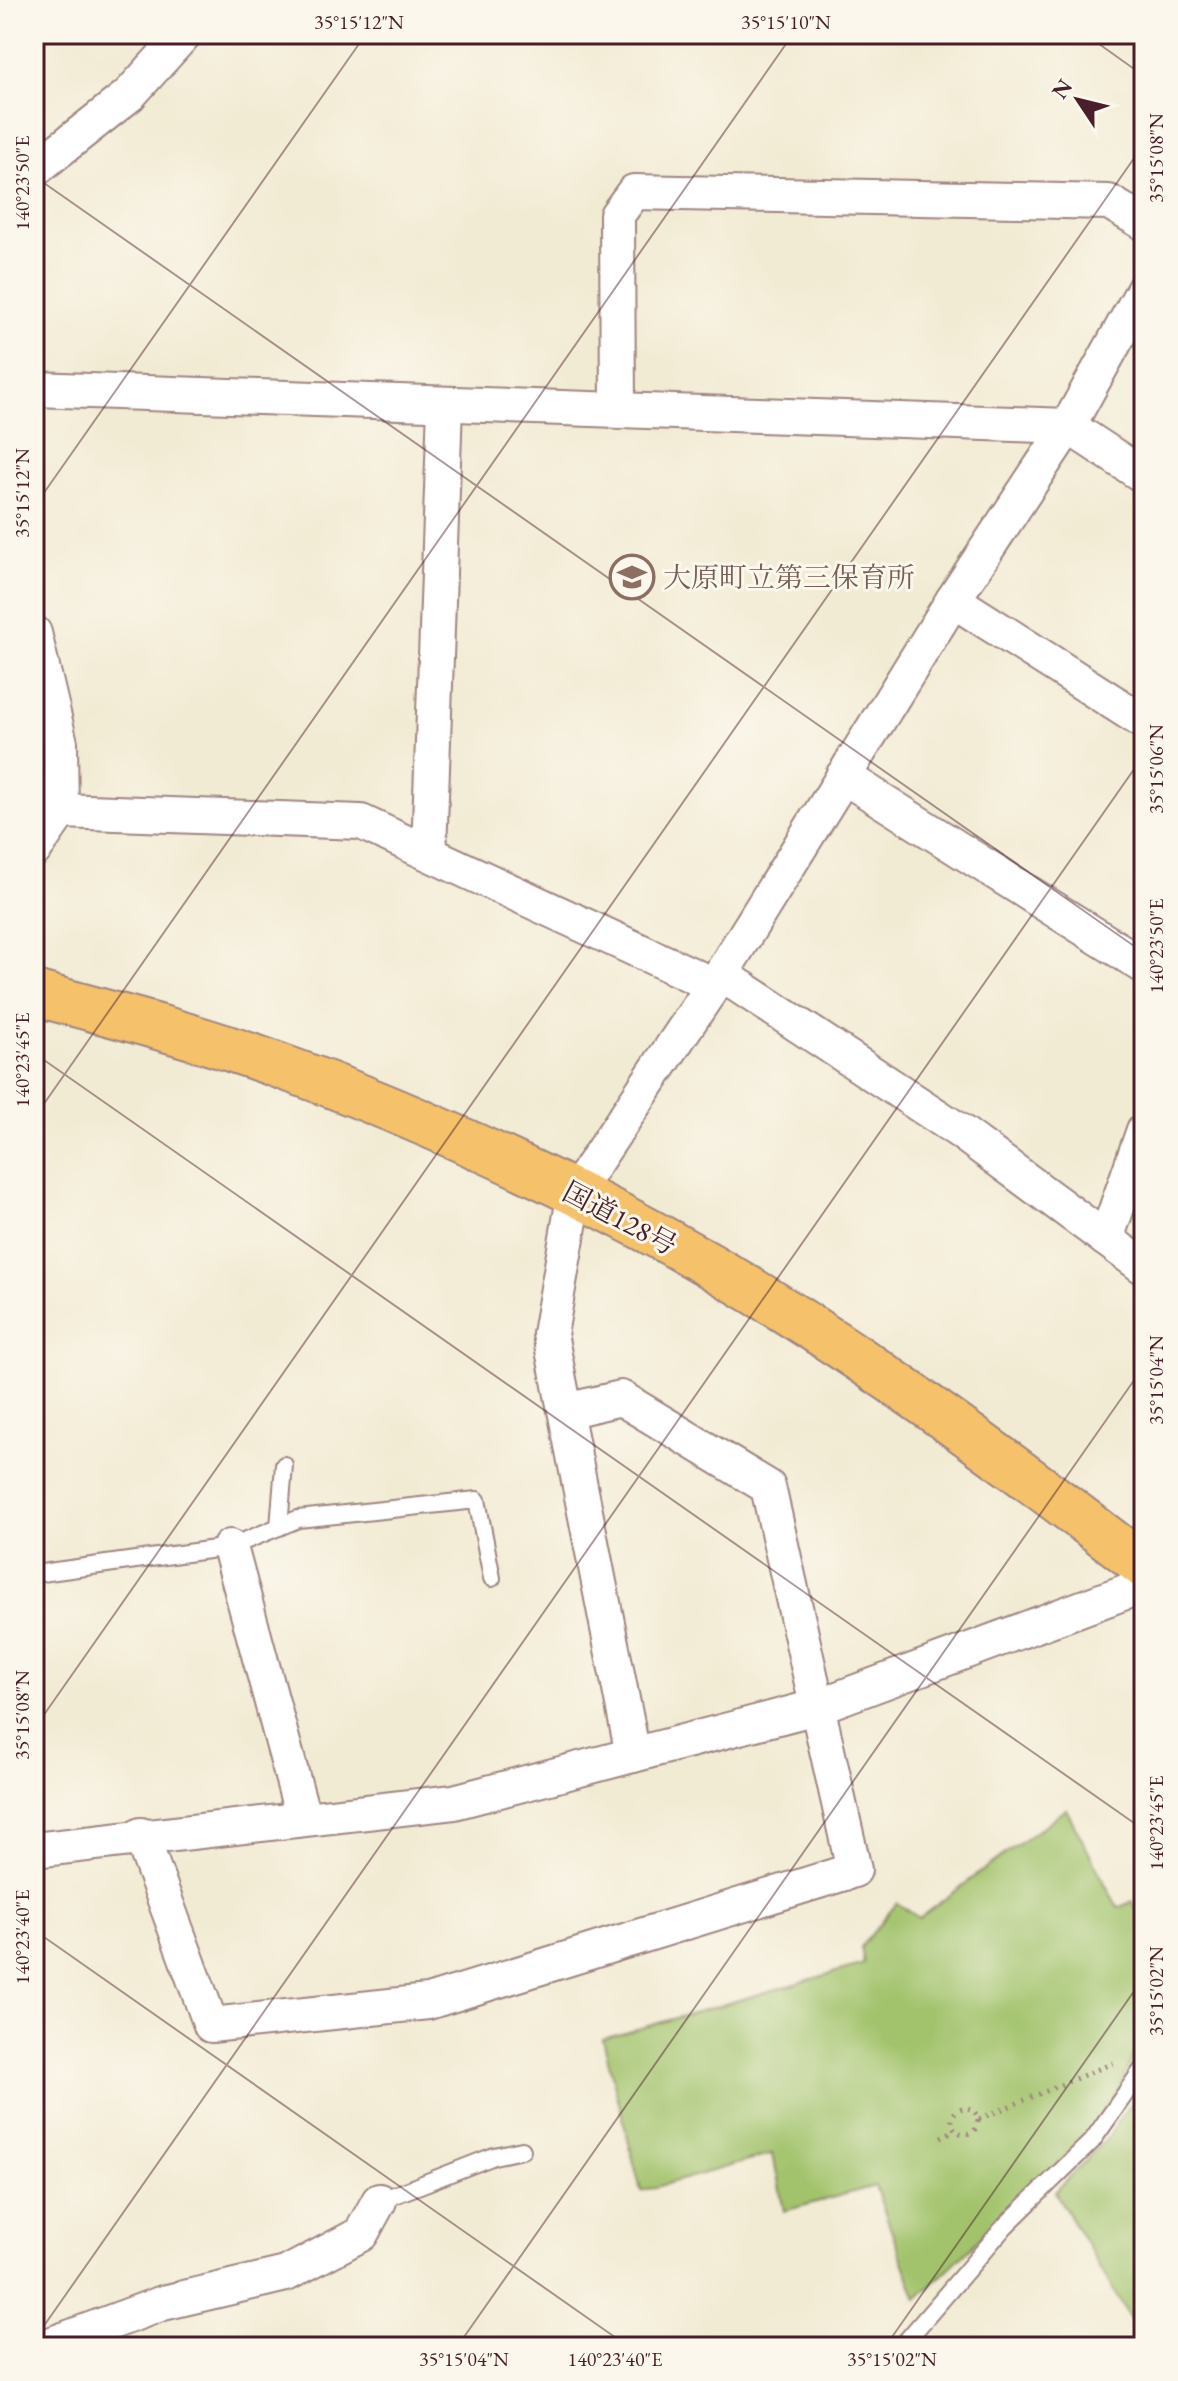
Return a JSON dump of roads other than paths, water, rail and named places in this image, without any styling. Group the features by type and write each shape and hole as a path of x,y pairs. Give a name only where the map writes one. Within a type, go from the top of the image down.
{"highway":[{"name":"国道128号","path":"34,993 275,1064 391,1109 575,1192 737,1282 892,1380 1033,1481 1144,1566"}],"street":[{"path":"34,170 129,95 184,34"},
{"path":"618,412 617,215 634,192 1109,202 1144,223"},
{"path":"633,1755 550,1334 575,1192 717,980 953,600 1068,426 1144,289"},
{"path":"34,389 1068,426 1144,476"},
{"path":"429,852 445,406"},
{"path":"953,600 1144,722"},
{"path":"34,633 60,743 61,811 34,850"},
{"path":"843,776 1144,966"},
{"path":"61,811 361,822 717,980 961,1132 1144,1267"},
{"path":"1106,1239 1144,1130"},
{"path":"141,1835 211,2025 428,2002 854,1870 768,1487 621,1398 566,1411"},
{"path":"230,1547 303,1817"},
{"path":"34,1850 141,1835 454,1802 816,1707 1144,1585"},
{"path":"44,2347 163,2303 286,2274 361,2234 379,2201"}],"lane":[{"path":"279,1527 284,1465"},
{"path":"34,1574 230,1547 298,1519 477,1500 492,1578"},
{"path":"901,2347 1005,2226 1092,2141 1144,2067"},
{"path":"379,2201 494,2156 522,2150"}],"place":[{"name":"大原町立第三保育所","path":"632,577"}]}
